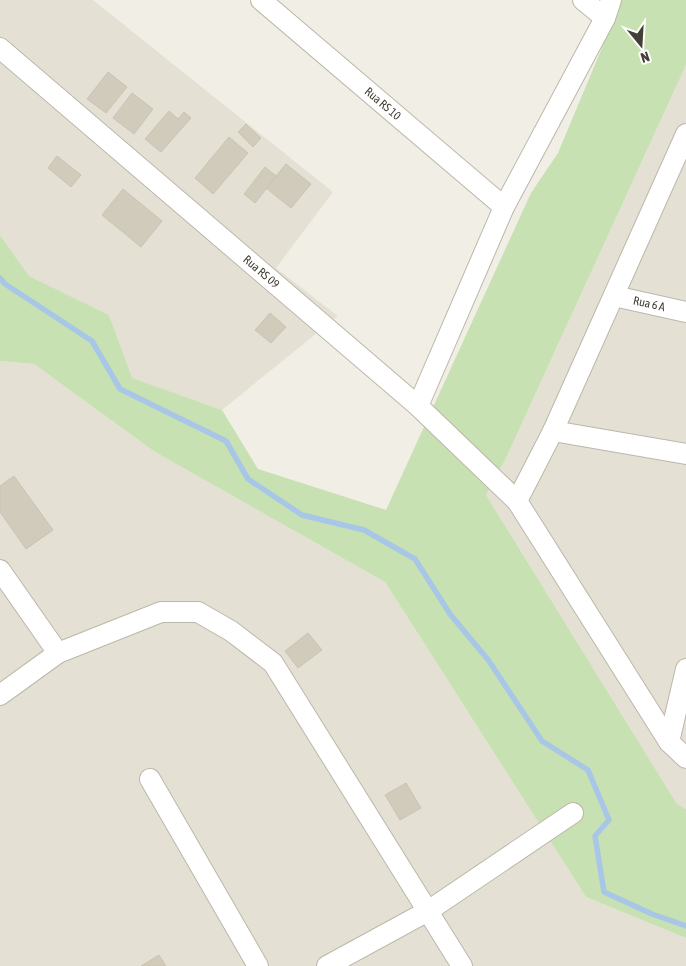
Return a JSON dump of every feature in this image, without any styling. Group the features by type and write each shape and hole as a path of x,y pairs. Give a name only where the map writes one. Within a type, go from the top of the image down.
{"street":[{"name":"Rua RS 10","path":"262,0 504,207"},
{"path":"418,406 504,207 608,9 583,0"},
{"name":"Rua RS 09","path":"0,48 418,406 517,501 669,742 686,758"},
{"path":"517,501 553,431 686,134"},
{"name":"Rua 6 A","path":"614,296 686,312"},
{"path":"553,431 686,454"},
{"path":"0,570 58,653"},
{"path":"0,695 58,653 161,612 198,612 231,631 273,664 462,966"},
{"path":"669,742 686,668"},
{"path":"150,779 258,966"},
{"path":"327,966 428,911 573,814"}],"shaded area":[{"path":"0,0 93,0 333,192 276,268 338,316 222,410 131,378 109,315 29,276 0,235"},
{"path":"686,65 686,809 677,804 486,495 506,458"},
{"path":"0,361 34,364 155,452 385,582 586,897 686,938 686,966 0,966"}],"green space":[{"path":"622,0 686,0 686,65 506,458 486,495 677,804 686,809 686,938 586,897 385,582 155,452 34,364 0,361 0,235 29,276 109,315 132,378 222,410 258,469 386,510 531,193 558,153"}],"building":[{"path":"108,72 127,87 106,113 87,99"},
{"path":"132,93 153,109 134,134 113,118"},
{"path":"169,111 178,119 184,112 191,118 161,152 145,139"},
{"path":"246,124 261,138 253,147 238,132"},
{"path":"229,137 248,153 213,194 195,178"},
{"path":"57,156 81,175 71,187 48,168"},
{"path":"286,164 311,184 291,208 266,188"},
{"path":"265,167 276,176 255,203 244,194"},
{"path":"123,189 162,221 141,247 102,215"},
{"path":"270,313 286,327 271,343 255,330"},
{"path":"14,476 53,530 26,549 0,512 0,486"},
{"path":"308,633 322,650 298,668 285,651"},
{"path":"406,783 421,808 400,820 385,795"},
{"path":"159,955 166,966 141,966"}],"waterway":[{"path":"0,278 5,284 92,341 120,389 226,441 248,479 302,515 364,530 415,559 450,614 489,661 542,741 588,770 609,820 595,836 604,892 652,914 686,926"}]}
